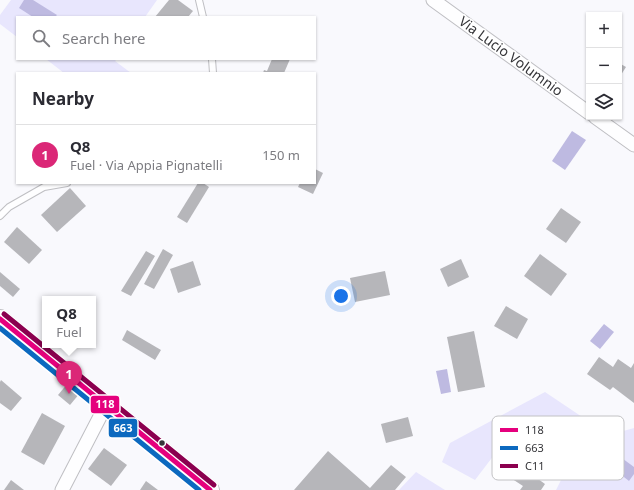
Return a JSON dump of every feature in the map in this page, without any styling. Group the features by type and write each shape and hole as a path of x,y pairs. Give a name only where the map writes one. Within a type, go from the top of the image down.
{"main road":[{"path":"0,318 210,490"}],"street":[{"name":"Via Lucio Volumnio","path":"433,0 586,111"},
{"path":"599,120 634,145"},
{"path":"62,490 106,406"}],"lane":[{"path":"199,0 203,16"},
{"path":"212,60 213,72"},
{"path":"0,216 9,207 44,187 61,184"}],"shaded area":[{"path":"11,0 157,0 146,16 16,16 16,36 0,24 0,15"},
{"path":"24,0 33,0 57,15 31,16 19,8"},
{"path":"47,60 116,60 115,61 130,72 63,72"},
{"path":"572,131 586,140 565,170 552,161"},
{"path":"604,324 614,332 600,349 590,341"},
{"path":"447,369 451,392 441,394 436,371"},
{"path":"545,392 581,416 500,416"},
{"path":"492,420 492,458 475,480 442,462 450,443"},
{"path":"634,428 634,490 556,490 561,480 624,480 624,431"},
{"path":"624,460 634,467 634,474 629,481 624,477"},
{"path":"416,472 445,490 399,490"}],"building":[{"path":"169,0 178,0 193,11 189,16 156,16"},
{"path":"272,60 290,60 284,72 263,72 264,70 267,71"},
{"path":"622,65 626,67 622,73"},
{"path":"316,170 323,173 313,194 298,187 300,184 316,184"},
{"path":"197,184 204,184 209,187 187,223 177,217"},
{"path":"70,188 86,206 57,232 41,215"},
{"path":"561,208 581,222 566,243 546,229"},
{"path":"17,227 42,250 29,264 4,242"},
{"path":"163,249 173,255 154,289 144,284"},
{"path":"146,251 155,256 131,296 121,291"},
{"path":"540,254 567,274 551,296 524,276"},
{"path":"461,259 469,277 448,287 440,269"},
{"path":"193,261 201,285 178,293 170,269"},
{"path":"385,271 390,295 355,302 350,278"},
{"path":"0,272 20,289 13,297 0,286"},
{"path":"506,306 528,319 517,339 494,326"},
{"path":"127,330 161,350 155,360 122,340"},
{"path":"474,331 485,387 458,392 447,337"},
{"path":"599,357 613,367 618,359 631,368 634,363 634,403 613,387 610,390 587,374"},
{"path":"1,380 22,398 11,411 0,403"},
{"path":"68,383 80,393 70,405 58,395"},
{"path":"42,413 65,426 44,465 21,452"},
{"path":"408,417 413,436 386,443 381,424"},
{"path":"104,448 127,465 111,486 88,469"},
{"path":"328,451 370,488 391,465 406,477 395,490 294,490"},
{"path":"11,480 24,490 4,490"},
{"path":"514,480 539,480 545,484 541,490 520,490 523,486"},
{"path":"146,481 158,490 140,490"}],"transit line":[{"name":"C11","path":"4,314 42,345"},
{"name":"118","path":"0,319 210,490"},
{"name":"663","path":"0,328 199,490"},
{"name":"C11","path":"46,348 214,485"}],"place":[{"name":"Q8","path":"69,394"}]}
